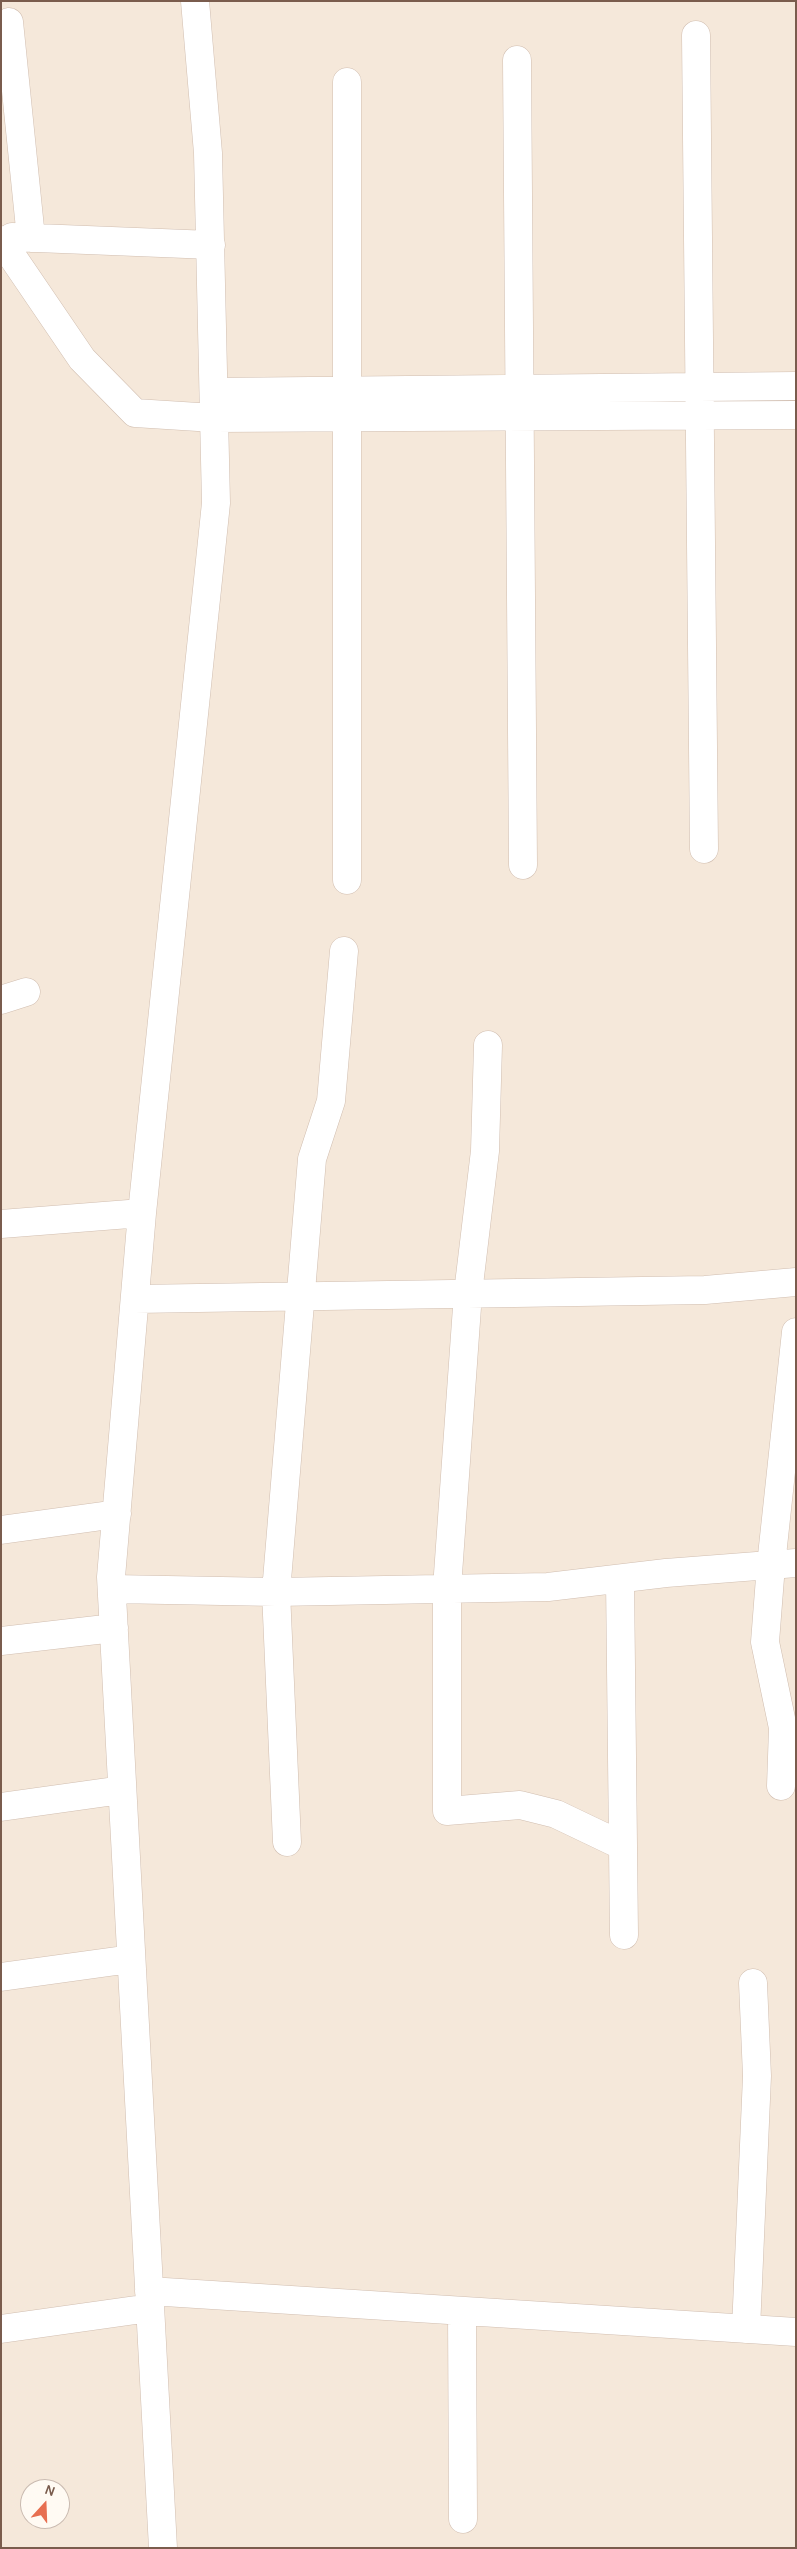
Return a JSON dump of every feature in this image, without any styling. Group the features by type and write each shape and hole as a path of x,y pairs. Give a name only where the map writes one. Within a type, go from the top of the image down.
{"street":[{"path":"163,2548 112,1589 142,1213 216,503 208,154 195,1"},
{"path":"9,22 31,238"},
{"path":"696,35 704,849"},
{"path":"518,60 523,865"},
{"path":"347,82 347,880"},
{"path":"1,238 211,245"},
{"path":"1,238 82,359 135,412 214,405 347,404 520,389 796,386"},
{"path":"347,404 520,417 796,415"},
{"path":"286,1842 276,1592 312,1159 331,1102 344,951"},
{"path":"488,1045 485,1151 468,1293 447,1588 447,1811 520,1805 556,1814 623,1846"},
{"path":"1,1224 142,1213"},
{"path":"135,1299 705,1290 796,1282"},
{"path":"781,1786 783,1728 765,1642 783,1564 796,1332"},
{"path":"1,1530 117,1514"},
{"path":"112,1589 276,1592 548,1587 783,1564"},
{"path":"620,1579 624,1935"},
{"path":"1,1641 114,1628"},
{"path":"1,1807 122,1790"},
{"path":"1,1977 131,1959"},
{"path":"746,2329 757,2076 753,1983"},
{"path":"1,2329 149,2300 462,2311 796,2332"},
{"path":"462,2311 463,2519"}],"shaded area":[{"path":"1,1 796,1 796,2548 1,2548"}]}
